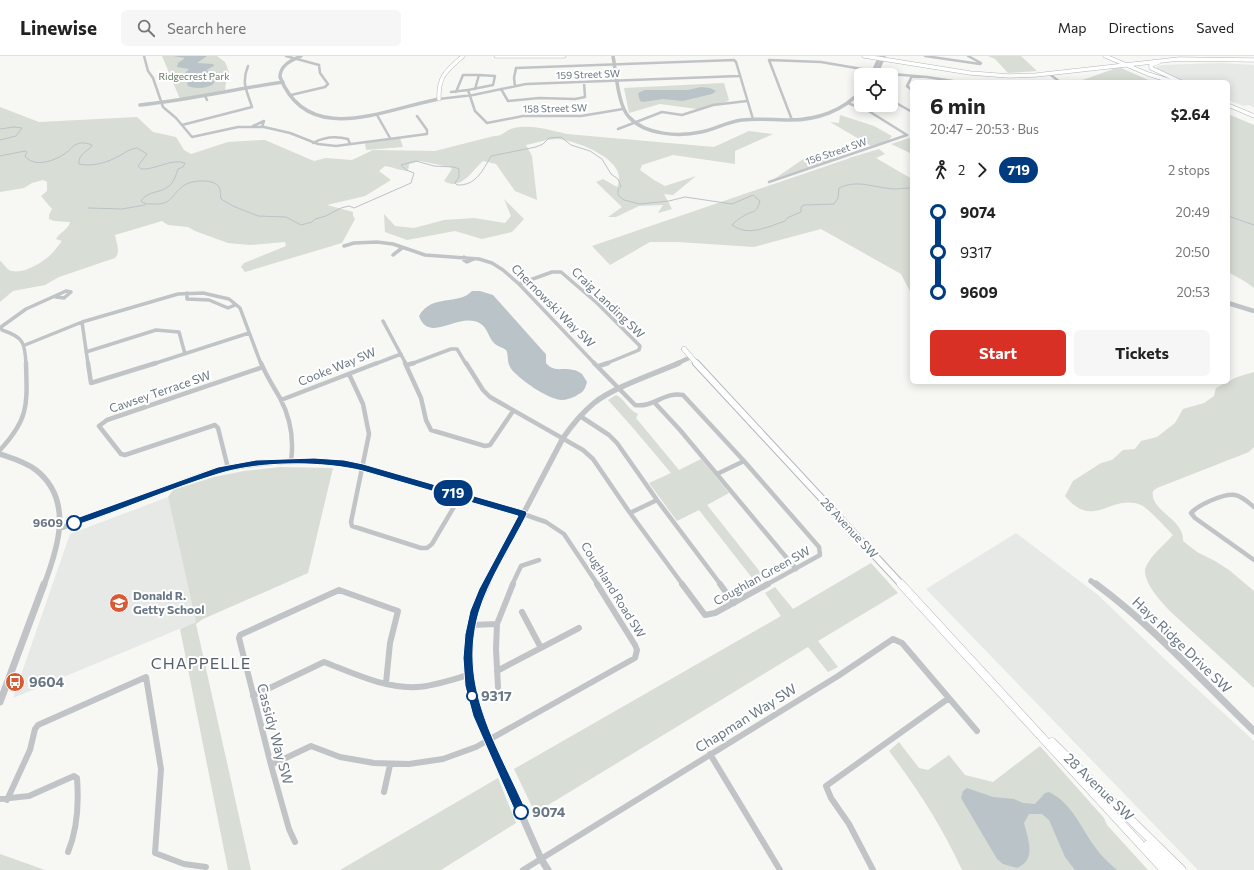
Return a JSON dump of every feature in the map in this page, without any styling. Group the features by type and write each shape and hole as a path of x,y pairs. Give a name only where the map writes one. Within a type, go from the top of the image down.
{"main road":[{"path":"439,99 440,83 457,61 463,56"},
{"path":"496,56 564,56"},
{"path":"864,56 882,57 989,75 1019,76 1132,63 1201,58 1240,59 1254,61"},
{"path":"1105,56 1168,80"},
{"path":"1132,63 1201,58 1254,61"},
{"path":"1160,62 1150,66 1155,71 1176,80"},
{"path":"1230,105 1254,115"},
{"name":"28 Avenue SW","path":"684,349 1164,870"},
{"name":"28 Avenue SW","path":"1015,707 1134,821 1182,870"},
{"path":"1113,814 1172,870"}],"street":[{"path":"144,56 148,71 153,78 164,109 193,137 229,129 254,126 290,133 313,143 327,146 350,144 427,134 428,130 417,116"},
{"path":"286,56 319,65 320,73 327,86 291,94"},
{"path":"301,56 288,63 281,71 280,77 301,108 320,117 347,119 376,115 439,99"},
{"path":"613,56 623,109 626,116 635,123 659,132 689,134 705,131 735,121 753,119 792,120 818,116 842,108 850,104 854,99"},
{"path":"925,56 981,63 968,56"},
{"path":"879,68 882,57"},
{"path":"792,120 770,60 822,62 854,69"},
{"path":"515,86 514,78 516,68 735,61 753,119"},
{"path":"182,125 252,107 244,88 244,76 248,66"},
{"path":"898,72 906,75 942,80"},
{"path":"1048,73 1057,80"},
{"path":"451,92 456,92 476,89 493,85 496,76 464,74 456,92"},
{"path":"476,89 479,75"},
{"name":"159 Street SW","path":"439,99 469,96 515,86 739,76"},
{"path":"910,88 907,86 912,76"},
{"path":"140,105 161,104 283,82"},
{"path":"501,89 506,101 539,98 570,100 585,98 584,82"},
{"path":"468,90 469,96"},
{"path":"205,96 207,100"},
{"name":"158 Street SW","path":"469,96 475,111 484,122 488,123 517,116 581,116 623,109"},
{"path":"618,129 662,112 682,115 713,105 747,101"},
{"name":"156 Street SW","path":"769,182 907,135 867,110 850,104"},
{"path":"898,104 910,111"},
{"path":"376,115 390,138"},
{"path":"254,126 256,123 262,121 264,122 262,127"},
{"path":"313,143 321,138 344,138 348,139 350,144"},
{"path":"344,246 354,243 377,242 393,244 402,248 393,255"},
{"name":"Chernowski Way SW","path":"402,248 425,255 464,258 467,262 474,258 492,263 503,270 519,284 619,388"},
{"name":"Craig Landing SW","path":"519,284 552,272 561,272 597,303 640,346 639,350 599,366"},
{"path":"187,293 188,299 209,300 228,308 236,305"},
{"path":"25,345 82,322 167,296 187,293 212,294 229,299 240,308 263,367 281,400 293,436 293,453 291,461"},
{"path":"0,450 18,429 26,412 27,400 25,345 23,340 16,335 1,329 2,326 26,309 56,297"},
{"path":"1230,304 1254,311"},
{"path":"383,321 407,365 422,400 428,425 433,431 485,446 490,445 513,411"},
{"path":"82,322 91,383 249,333"},
{"path":"86,352 156,330 179,332 185,354"},
{"name":"Coughlan Green SW","path":"407,365 451,349 457,349 486,393 513,411 583,450 591,458 705,615 715,614 818,557 820,552 818,547 744,461 683,395 674,394 642,406 635,405 619,388"},
{"name":"Cooke Way SW","path":"281,400 349,374 368,365 400,354"},
{"path":"548,870 541,859 478,716 468,675 467,658 472,624 482,592 563,438 580,416 602,397 619,388 691,357"},
{"name":"Cawsey Terrace SW","path":"228,468 218,428 215,425 125,455 121,454 100,426 107,420 263,367"},
{"path":"349,374 363,404 368,427 368,441 351,522 352,526 421,548 428,548 432,544 461,496"},
{"path":"654,402 717,474 796,569"},
{"path":"580,416 601,429 617,443 657,500 734,603"},
{"path":"0,454 22,460 42,475 53,490 60,505 61,528 53,561 0,702"},
{"path":"61,528 193,478 228,468 256,463 291,461 334,462 363,468 523,514"},
{"path":"717,474 744,461"},
{"path":"1254,507 1233,495 1211,501 1195,508 1191,513 1195,518 1254,560"},
{"path":"630,513 657,500"},
{"name":"Coughland Road SW","path":"489,740 631,662 637,655 635,645 578,553 564,534 546,522 523,514"},
{"path":"498,687 496,649 497,624 504,603 521,566 538,560"},
{"name":"Hays Ridge Drive SW","path":"1091,581 1109,593 1150,628 1181,657 1254,731"},
{"name":"Cassidy Way SW","path":"295,842 289,829 270,765 239,638 240,635 337,590 398,611 390,643 386,683"},
{"path":"522,612 541,648"},
{"path":"472,624 497,624"},
{"path":"497,671 579,628"},
{"name":"Chapman Way SW","path":"523,870 838,676 893,639 902,643 977,731"},
{"path":"253,696 324,662 386,683 410,687 438,683 468,675"},
{"path":"7,800 24,762 35,729 38,725 146,677 161,768 155,853 184,864 206,867"},
{"path":"873,870 849,824 831,798 826,786 949,698"},
{"path":"270,765 311,746 356,761 390,765 422,763 446,759 463,754 489,740"},
{"path":"710,754 780,870"},
{"path":"384,792 390,765"},
{"path":"0,800 29,796 43,791 70,777 74,776 77,778 79,802 74,839 68,852"}],"shaded area":[{"path":"173,56 207,56 197,63 213,64 214,66 206,70 218,73 214,83 201,88 188,86 187,83 196,76 186,75 185,73 189,69 177,67 178,63 185,58"},
{"path":"1220,63 1254,65 1254,107 1248,105 1243,106 1230,101 1230,80 1181,80 1162,72 1156,67 1163,65"},
{"path":"701,87 710,88 716,91 712,94 683,101 663,99 643,102 640,101 638,93 645,90 688,90"},
{"path":"472,291 480,291 493,295 546,354 546,363 549,366 555,369 575,370 582,374 587,382 582,392 576,396 561,400 548,396 535,388 512,370 506,350 494,343 481,324 473,321 464,321 437,328 430,328 424,324 419,316 424,309 431,304 460,298"},
{"name":"Donald R. Getty School","path":"168,497 196,622 13,698 70,534"},
{"path":"1016,533 1098,595 1172,666 1254,741 1254,870 1198,870 926,589"},
{"path":"967,788 993,797 1014,799 1023,803 1035,804 1045,793 1049,792 1070,809 1097,850 1117,870 1075,870 1065,857 1049,820 1042,814 1029,814 1024,823 1030,848 1027,860 1017,868 1003,864 997,859 961,798 963,791"}],"green space":[{"name":"Ridgecrest Park","path":"162,56 217,56 225,62 229,72 225,90 180,99"},
{"path":"988,56 1021,56 1037,71 1008,73 995,59"},
{"path":"1119,67 1148,80 1083,80"},
{"path":"724,83 729,100 726,102 697,109 660,104 629,113 624,88"},
{"path":"0,107 39,122 137,117 153,132 176,137 184,150 191,154 228,142 265,140 314,161 326,158 352,160 373,150 435,151 497,136 511,129 520,127 540,128 567,134 714,147 749,131 773,134 735,151 735,164 673,155 642,165 640,170 665,186 696,176 673,195 664,194 672,209 658,213 663,205 639,206 616,217 608,217 622,207 596,182 603,179 617,187 619,178 616,169 609,161 588,148 566,140 557,139 526,145 532,156 537,200 515,191 496,164 483,161 466,179 453,184 444,181 452,169 450,167 420,161 409,164 408,171 385,166 379,171 391,180 365,196 327,205 353,212 355,219 342,243 245,272 241,267 244,263 286,246 285,242 250,245 228,243 188,227 168,225 162,221 115,235 118,253 115,258 59,277 45,285 13,291 0,302 0,261 12,271 23,271 35,266 46,259 56,249 62,241 56,239 68,227 70,222 54,221 49,219 52,209 41,196 47,191 47,182 43,180 32,183 24,188 0,192"},
{"path":"840,115 874,126 892,136 888,141 871,146 830,122 839,123"},
{"path":"1230,115 1254,125 1254,288 1230,273"},
{"path":"400,138 403,147 366,150 365,143"},
{"path":"910,138 910,153 891,144"},
{"path":"879,149 885,154 876,158 910,178 910,291 901,274 821,229 754,247 678,242 650,242 610,265 592,246 850,158"},
{"path":"805,158 837,158 774,179"},
{"path":"504,199 524,219 512,232 482,239 455,231 407,240 385,232 384,214 395,226 414,228 444,220 474,218 505,223 511,216"},
{"path":"1254,372 1254,447 1249,452 1157,488 1153,491 1153,498 1161,510 1179,527 1182,533 1183,541 1197,552 1229,570 1254,591 1254,688 1172,613 1151,588 1145,571 1148,562 1173,535 1157,518 1141,505 1130,503 1121,503 1094,511 1085,510 1075,506 1065,496 1073,481 1101,463 1112,460 1123,450 1135,449 1141,441 1157,437 1175,423 1183,409 1204,403 1214,396 1216,388 1224,384 1230,384 1230,381"},
{"path":"616,395 638,414 636,418 679,470 701,459 729,493 707,505 765,578 756,583 699,510 677,521 649,483 671,473 608,400"},
{"path":"280,467 333,468 308,573 203,619 196,624 251,870 228,870 180,629 196,622 168,497 173,490 214,477 244,471"},
{"path":"871,563 898,593 818,641 838,667 828,672 808,647 535,813 514,769 781,616 765,593 775,587 793,609"},
{"path":"899,742 919,768 928,770 949,755 965,775 993,782 1040,746 1104,818 1107,825 1148,870 962,870 929,809 889,751"},
{"path":"498,778 516,823 441,870 340,870"},
{"path":"0,854 45,870 0,870"}],"waterway":[{"path":"0,129 14,127 22,128 16,136 0,140"},
{"path":"0,156 25,151 27,152 25,156 29,160 40,163 58,158 73,146 84,143 92,145 81,156 79,164 88,165 108,161 137,148 147,154 138,166 141,169 152,168 174,162 185,163 183,167 178,169 171,184 162,190 147,195 141,201 143,203 164,203 171,199 183,186 191,182 207,181 216,184 220,188 221,199 233,206 258,216 286,217 301,225 312,222 315,219 326,216 341,208 349,206 354,208 411,183 414,173 406,170 401,165 416,161 434,166 454,167 459,169 459,177 455,183 457,185 464,185 474,180 478,176 491,156 536,147 543,144 549,138 561,137 571,145 590,151 602,159 611,174 618,179 621,186 618,190 618,195 624,200 640,204 669,201 685,197 732,204 753,195 760,201 757,208 732,225 738,229 751,231 785,221 787,218 801,212 801,207 804,205 834,204 838,198 839,188 851,184 893,189 910,188"},
{"path":"88,208 122,209 145,205"},
{"path":"1230,217 1254,225"}],"bus line":[{"name":"719","path":"74,523 218,470 256,463 309,461 344,463 523,514 482,592 469,634 467,658 472,697 478,716 521,812"}],"place":[{"name":"9609","path":"74,523"},
{"name":"Donald R. Getty School","path":"119,603"},
{"name":"9604","path":"15,682"},
{"name":"9317","path":"472,696"},
{"name":"9074","path":"521,812"}],"district":[{"name":"CHAPPELLE","path":"201,663"}]}
